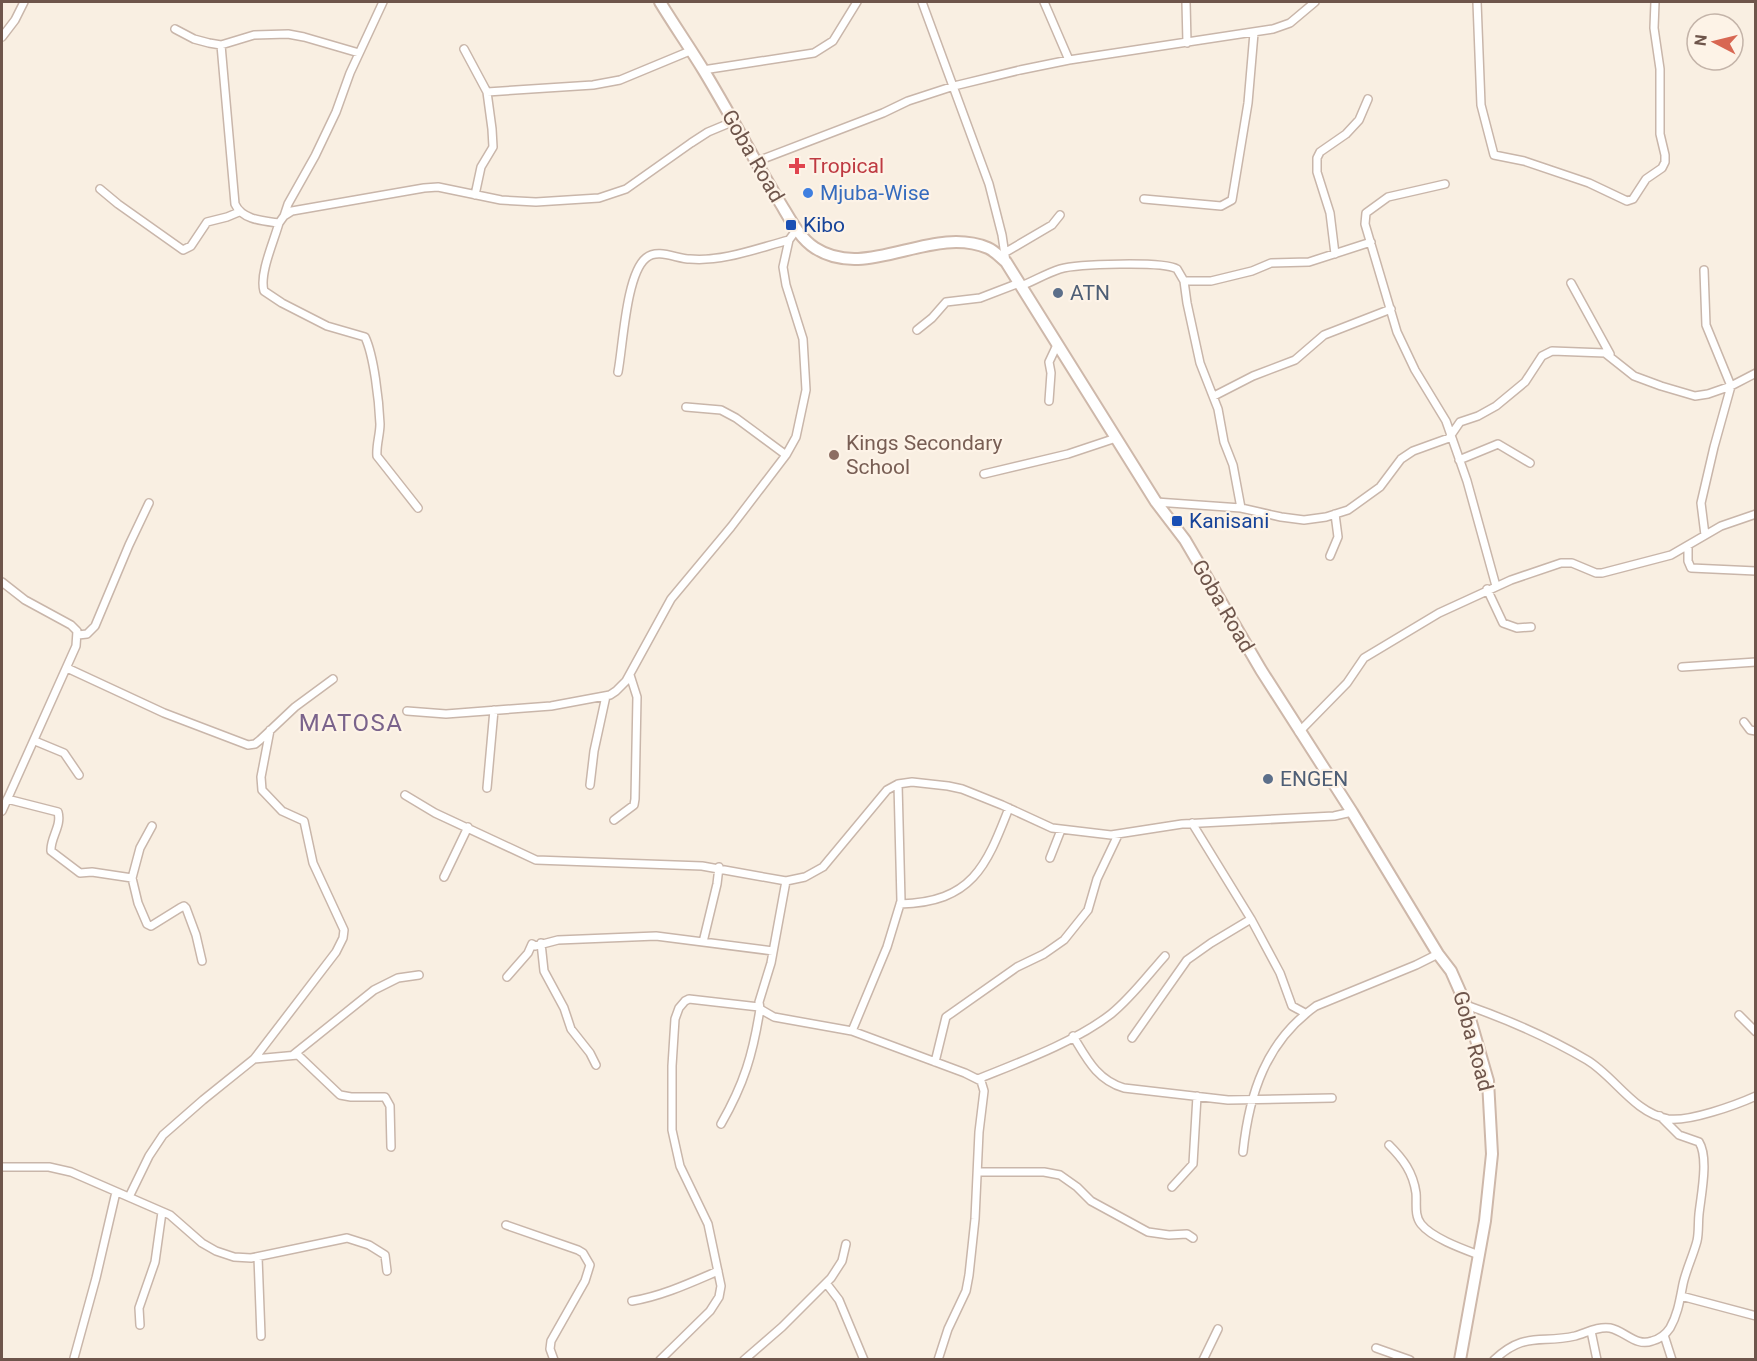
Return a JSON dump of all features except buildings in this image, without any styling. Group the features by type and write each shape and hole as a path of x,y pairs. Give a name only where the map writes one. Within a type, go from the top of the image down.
{"main road":[{"name":"Goba Road","path":"660,2 703,70 796,229 813,248 843,259 861,260 938,243 959,242 987,248 1006,257 1057,345 1156,502 1185,540 1299,732 1352,812 1438,954 1451,971 1467,1005 1488,1082 1491,1143 1485,1221 1460,1359"}],"street":[{"path":"2,37 15,20 24,2"},
{"path":"382,2 336,112 288,204 262,285 264,291 282,303 327,326 365,337 370,350 378,403 380,425 377,456 418,508"},
{"path":"703,70 814,53 833,41 857,2"},
{"path":"922,2 989,184 1006,257 1052,225 1060,215"},
{"path":"1044,2 1069,60"},
{"path":"1186,2 1186,43"},
{"path":"755,162 883,113 908,101 954,86 1069,60 1254,33 1290,23 1315,2"},
{"path":"1477,2 1481,105 1494,155 1524,160 1588,183 1629,201 1633,199 1646,179 1662,168 1665,162 1660,134 1660,69 1654,28 1655,2"},
{"path":"175,29 195,39 221,45 254,35 288,34 359,53"},
{"path":"1144,199 1221,206 1232,200 1248,103 1254,33"},
{"path":"221,45 233,195 239,212"},
{"path":"464,49 487,92 493,147 481,167 475,195"},
{"path":"487,92 593,85 620,80 690,51"},
{"path":"1335,254 1330,213 1317,172 1317,159 1320,152 1346,134 1359,120 1368,99"},
{"path":"100,189 183,250 191,246 207,222 239,212 257,220 282,220 292,211 438,187 501,200 536,202 565,202 612,194 626,189 708,132 732,122"},
{"path":"1445,184 1388,197 1366,213 1364,219 1397,332 1408,357 1446,421 1496,586"},
{"path":"407,711 446,714 551,706 606,696 616,691 630,675 671,599 731,527 786,455 795,437 806,390 803,339 783,275 783,261 789,240 796,229"},
{"path":"618,372 628,306 636,274 645,259 657,253 688,259 709,259 789,240"},
{"path":"1184,281 1211,281 1252,271 1271,263 1309,262 1371,242"},
{"path":"917,330 946,302 980,298 1056,270 1080,265 1169,266 1177,269 1184,281 1200,363 1214,396 1224,442 1233,465 1241,508"},
{"path":"1704,270 1706,325 1731,386 1701,503 1705,535"},
{"path":"1571,283 1611,357"},
{"path":"1214,396 1253,376 1295,360 1324,335 1391,309"},
{"path":"1049,401 1051,373 1049,362 1057,345"},
{"path":"1156,502 1241,508 1257,513 1297,519 1316,519 1357,506 1385,481 1397,462 1407,455 1450,436 1460,422 1478,416 1496,406 1525,382 1540,357 1545,353 1562,350 1605,353 1634,376 1691,395 1708,394 1731,386 1755,373"},
{"path":"687,407 721,410 736,418 786,455"},
{"path":"984,474 1068,454 1116,438"},
{"path":"1459,460 1498,444 1530,463"},
{"path":"78,635 87,634 95,626 149,503"},
{"path":"1330,556 1338,537 1335,514"},
{"path":"1299,732 1347,683 1364,658 1432,617 1487,589 1564,563 1602,573 1671,555 1721,526 1755,514"},
{"path":"1689,546 1690,567 1755,571"},
{"path":"2,582 25,600 77,629 78,635 67,668 2,811"},
{"path":"1487,589 1503,623 1517,628 1531,627"},
{"path":"1682,666 1755,662"},
{"path":"67,668 164,714 220,733 244,744 255,744 295,707 333,679"},
{"path":"614,820 634,805 636,799 637,697 630,675"},
{"path":"590,784 594,751 606,696"},
{"path":"488,788 494,710"},
{"path":"1744,722 1750,730 1755,731"},
{"path":"129,1197 149,1156 163,1135 202,1100 254,1059 336,952 344,932 313,863 304,821 282,811 262,790 261,777 270,730"},
{"path":"34,741 64,753 79,775"},
{"path":"405,795 435,813 536,860 719,867 786,881 805,877 823,867 887,790 898,784 916,782 962,789 1061,830 1118,835 1192,823 1317,817 1352,812"},
{"path":"852,1031 887,948 900,904 902,888 898,784"},
{"path":"7,799 58,813 60,820 51,851 80,873 92,872 132,878"},
{"path":"900,904 926,902 964,886 972,880 983,867 1010,807"},
{"path":"1192,823 1251,919 1280,974 1292,1006 1305,1013"},
{"path":"152,826 140,848 132,878 138,903 147,924 151,926 184,906 196,935 202,961"},
{"path":"444,877 468,827"},
{"path":"1050,858 1061,830"},
{"path":"935,1062 946,1017 1017,967 1054,948 1072,932 1088,910 1097,879 1118,835"},
{"path":"703,942 719,867"},
{"path":"721,1124 742,1085 754,1049 759,1008 773,951 786,881"},
{"path":"1132,1038 1187,960 1210,943 1251,919"},
{"path":"507,977 528,953 532,944 535,946 558,939 656,936 773,951"},
{"path":"541,943 544,970 564,1008 571,1029 590,1053 596,1065"},
{"path":"1243,1152 1257,1081 1277,1045 1305,1013 1316,1006 1438,954"},
{"path":"978,1079 1025,1060 1112,1013 1165,956"},
{"path":"293,1055 374,990 398,978 419,975"},
{"path":"660,1359 716,1304 721,1286 708,1224 686,1180 673,1138 672,1066 675,1019 679,1008 690,999 759,1008 768,1015 783,1019 852,1031 978,1079 983,1084 969,1275 960,1306 948,1329 938,1359"},
{"path":"1467,1005 1529,1029 1589,1061 1634,1100 1660,1116 1679,1135 1697,1140 1702,1147 1703,1191 1698,1234 1672,1323 1664,1335 1646,1343 1613,1329 1605,1328 1567,1337 1529,1339 1506,1350 1494,1359"},
{"path":"1739,1015 1755,1032"},
{"path":"1073,1036 1097,1073 1109,1083 1129,1089 1228,1100 1332,1098"},
{"path":"254,1059 298,1055 340,1095 385,1097 390,1106 391,1147"},
{"path":"1172,1187 1193,1164 1197,1096"},
{"path":"1660,1116 1670,1119 1686,1118 1740,1103 1755,1096"},
{"path":"1389,1145 1411,1172 1416,1192 1417,1215 1421,1224 1455,1246 1479,1255"},
{"path":"2,1167 59,1169 162,1212 178,1221 202,1243 234,1257 258,1257 351,1238 385,1255 387,1271"},
{"path":"978,1172 1025,1171 1060,1175 1091,1201 1148,1232 1169,1235 1187,1234 1193,1238"},
{"path":"74,1358 116,1192"},
{"path":"140,1324 139,1308 155,1262 162,1212"},
{"path":"506,1225 578,1250 586,1256 590,1266 585,1281 551,1341 550,1349 554,1359"},
{"path":"744,1359 782,1327 826,1283 840,1266 846,1244"},
{"path":"258,1257 261,1336"},
{"path":"632,1300 645,1299 718,1271"},
{"path":"826,1283 839,1300 864,1359"},
{"path":"1681,1296 1755,1316"},
{"path":"1203,1359 1218,1329"},
{"path":"1591,1331 1597,1359"},
{"path":"1664,1335 1672,1359"},
{"path":"1376,1348 1410,1359"}],"place":[{"name":"Tropical","path":"797,166"},
{"name":"Mjuba-Wise","path":"808,193"},
{"name":"Kibo","path":"791,225"},
{"name":"ATN","path":"1058,293"},
{"name":"Kings Secondary School","path":"834,455"},
{"name":"Kanisani","path":"1177,521"},
{"name":"ENGEN","path":"1268,779"}],"district":[{"name":"MATOSA","path":"351,723"}]}
